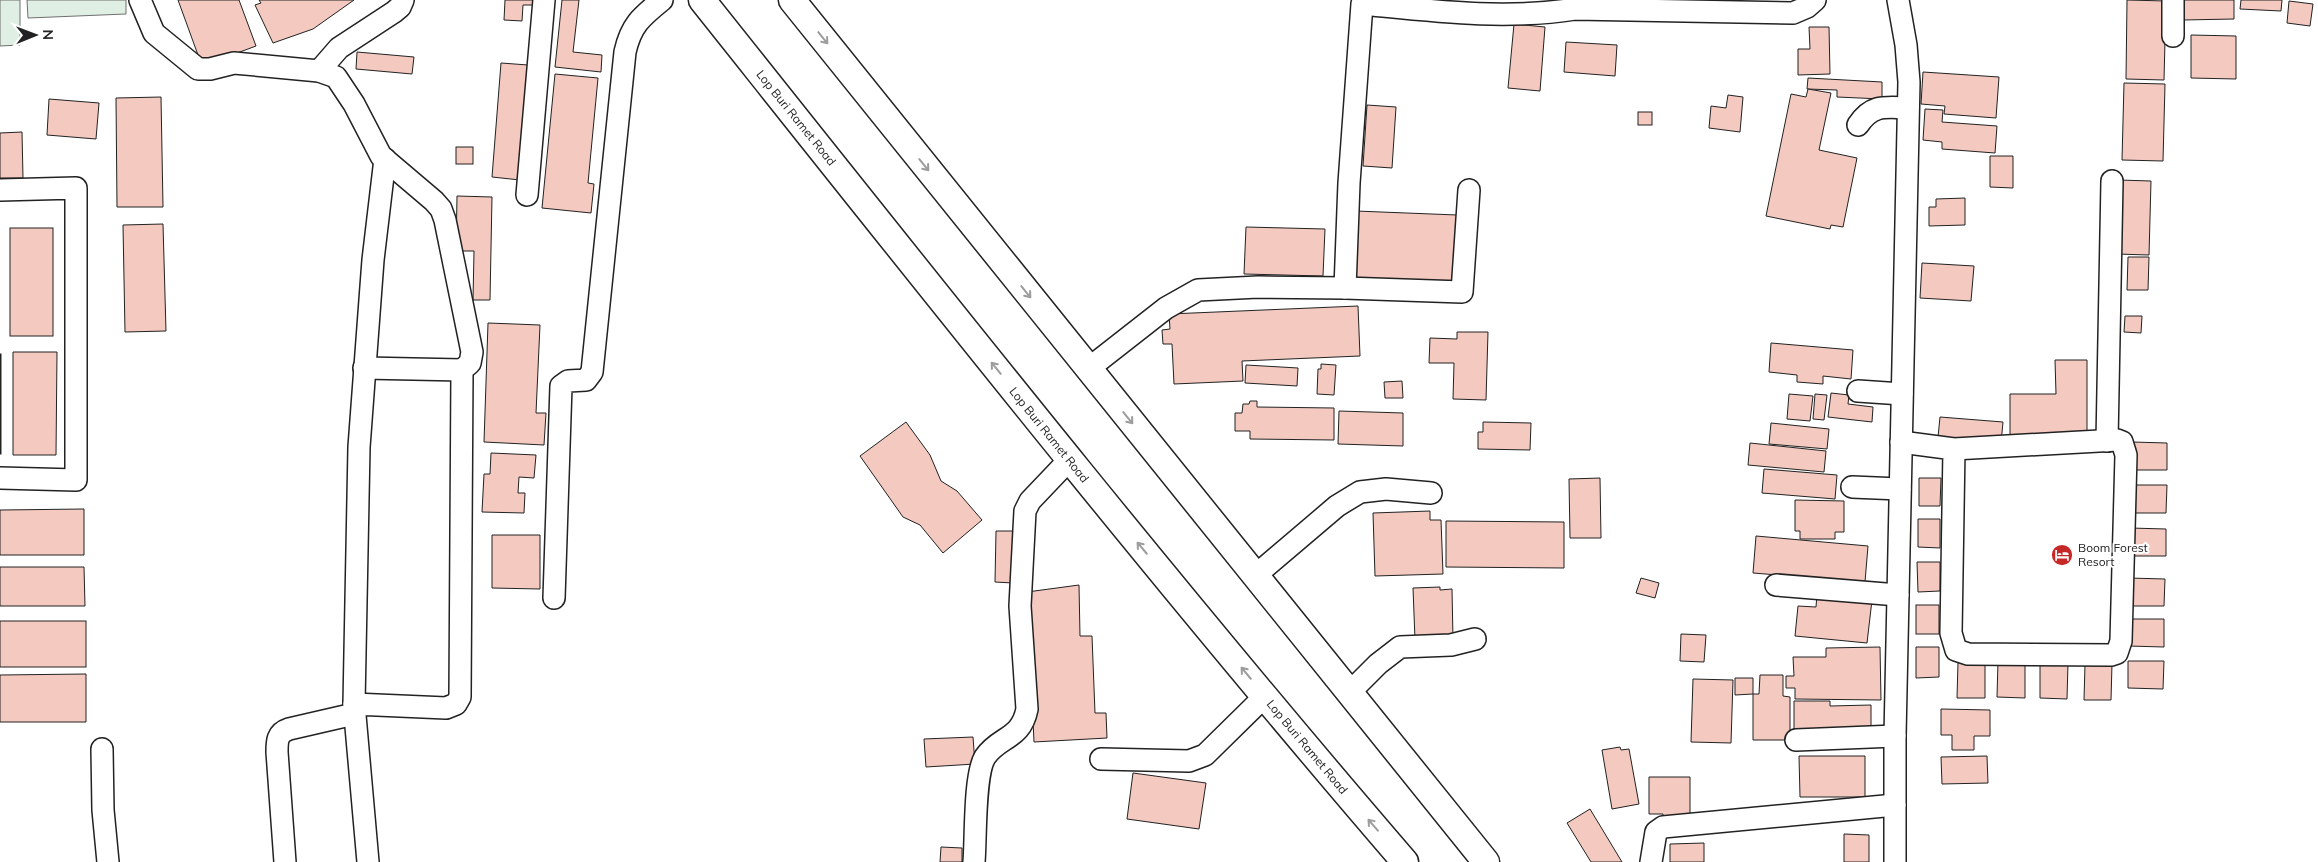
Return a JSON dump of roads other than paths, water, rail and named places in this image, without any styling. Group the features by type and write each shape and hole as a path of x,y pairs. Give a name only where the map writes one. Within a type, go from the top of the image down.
{"main road":[{"name":"Lop Buri Ramet Road","path":"702,0 1069,460 1405,862"},
{"path":"792,0 1486,862"}],"street":[{"path":"140,0 154,33 198,69 210,69 234,63 319,72 332,75 340,80 378,151 434,200 444,214 471,342 471,359 467,367 462,370 364,368"},
{"path":"319,72 339,48 394,12 400,7 403,0"},
{"path":"527,196 544,0"},
{"path":"554,598 562,386 568,381 586,380 592,372 625,52 629,36 635,24 662,0"},
{"path":"1345,288 1349,183 1362,4 1498,15 1545,14 1575,9 1687,5 1793,13 1804,9 1814,0"},
{"path":"1895,862 1895,736 1908,108 1907,54 1898,0"},
{"path":"2173,0 2173,36"},
{"path":"1858,125 1872,109 1908,108"},
{"path":"368,862 354,709 358,465 373,260 385,159"},
{"path":"2107,441 2112,181"},
{"path":"0,190 76,188 76,480 0,478"},
{"path":"1088,369 1166,308 1198,290 1258,287 1462,292 1469,190"},
{"path":"285,862 277,752 278,737 284,731 354,709 446,708 456,704 460,697 462,370"},
{"path":"1858,391 1902,394"},
{"path":"1901,442 1954,449 2121,441 2126,455 2121,641 2118,653 2111,655 1968,654 1956,650 1951,633 1954,449"},
{"path":"974,862 981,765 991,750 1017,732 1023,723 1026,709 1020,606 1025,511 1030,501 1069,460"},
{"path":"1852,487 1900,489"},
{"path":"1256,575 1337,506 1354,495 1378,489 1431,493"},
{"path":"1776,585 1898,595"},
{"path":"1350,692 1378,664 1400,647 1451,646 1475,640"},
{"path":"1101,759 1189,761 1197,759 1205,755 1265,696"},
{"path":"1796,740 1895,736"},
{"path":"102,749 103,810 108,862"},
{"path":"1651,862 1656,832 1663,827 1895,805"}],"place":[{"name":"Boom Forest Resort","path":"2062,555"}]}
